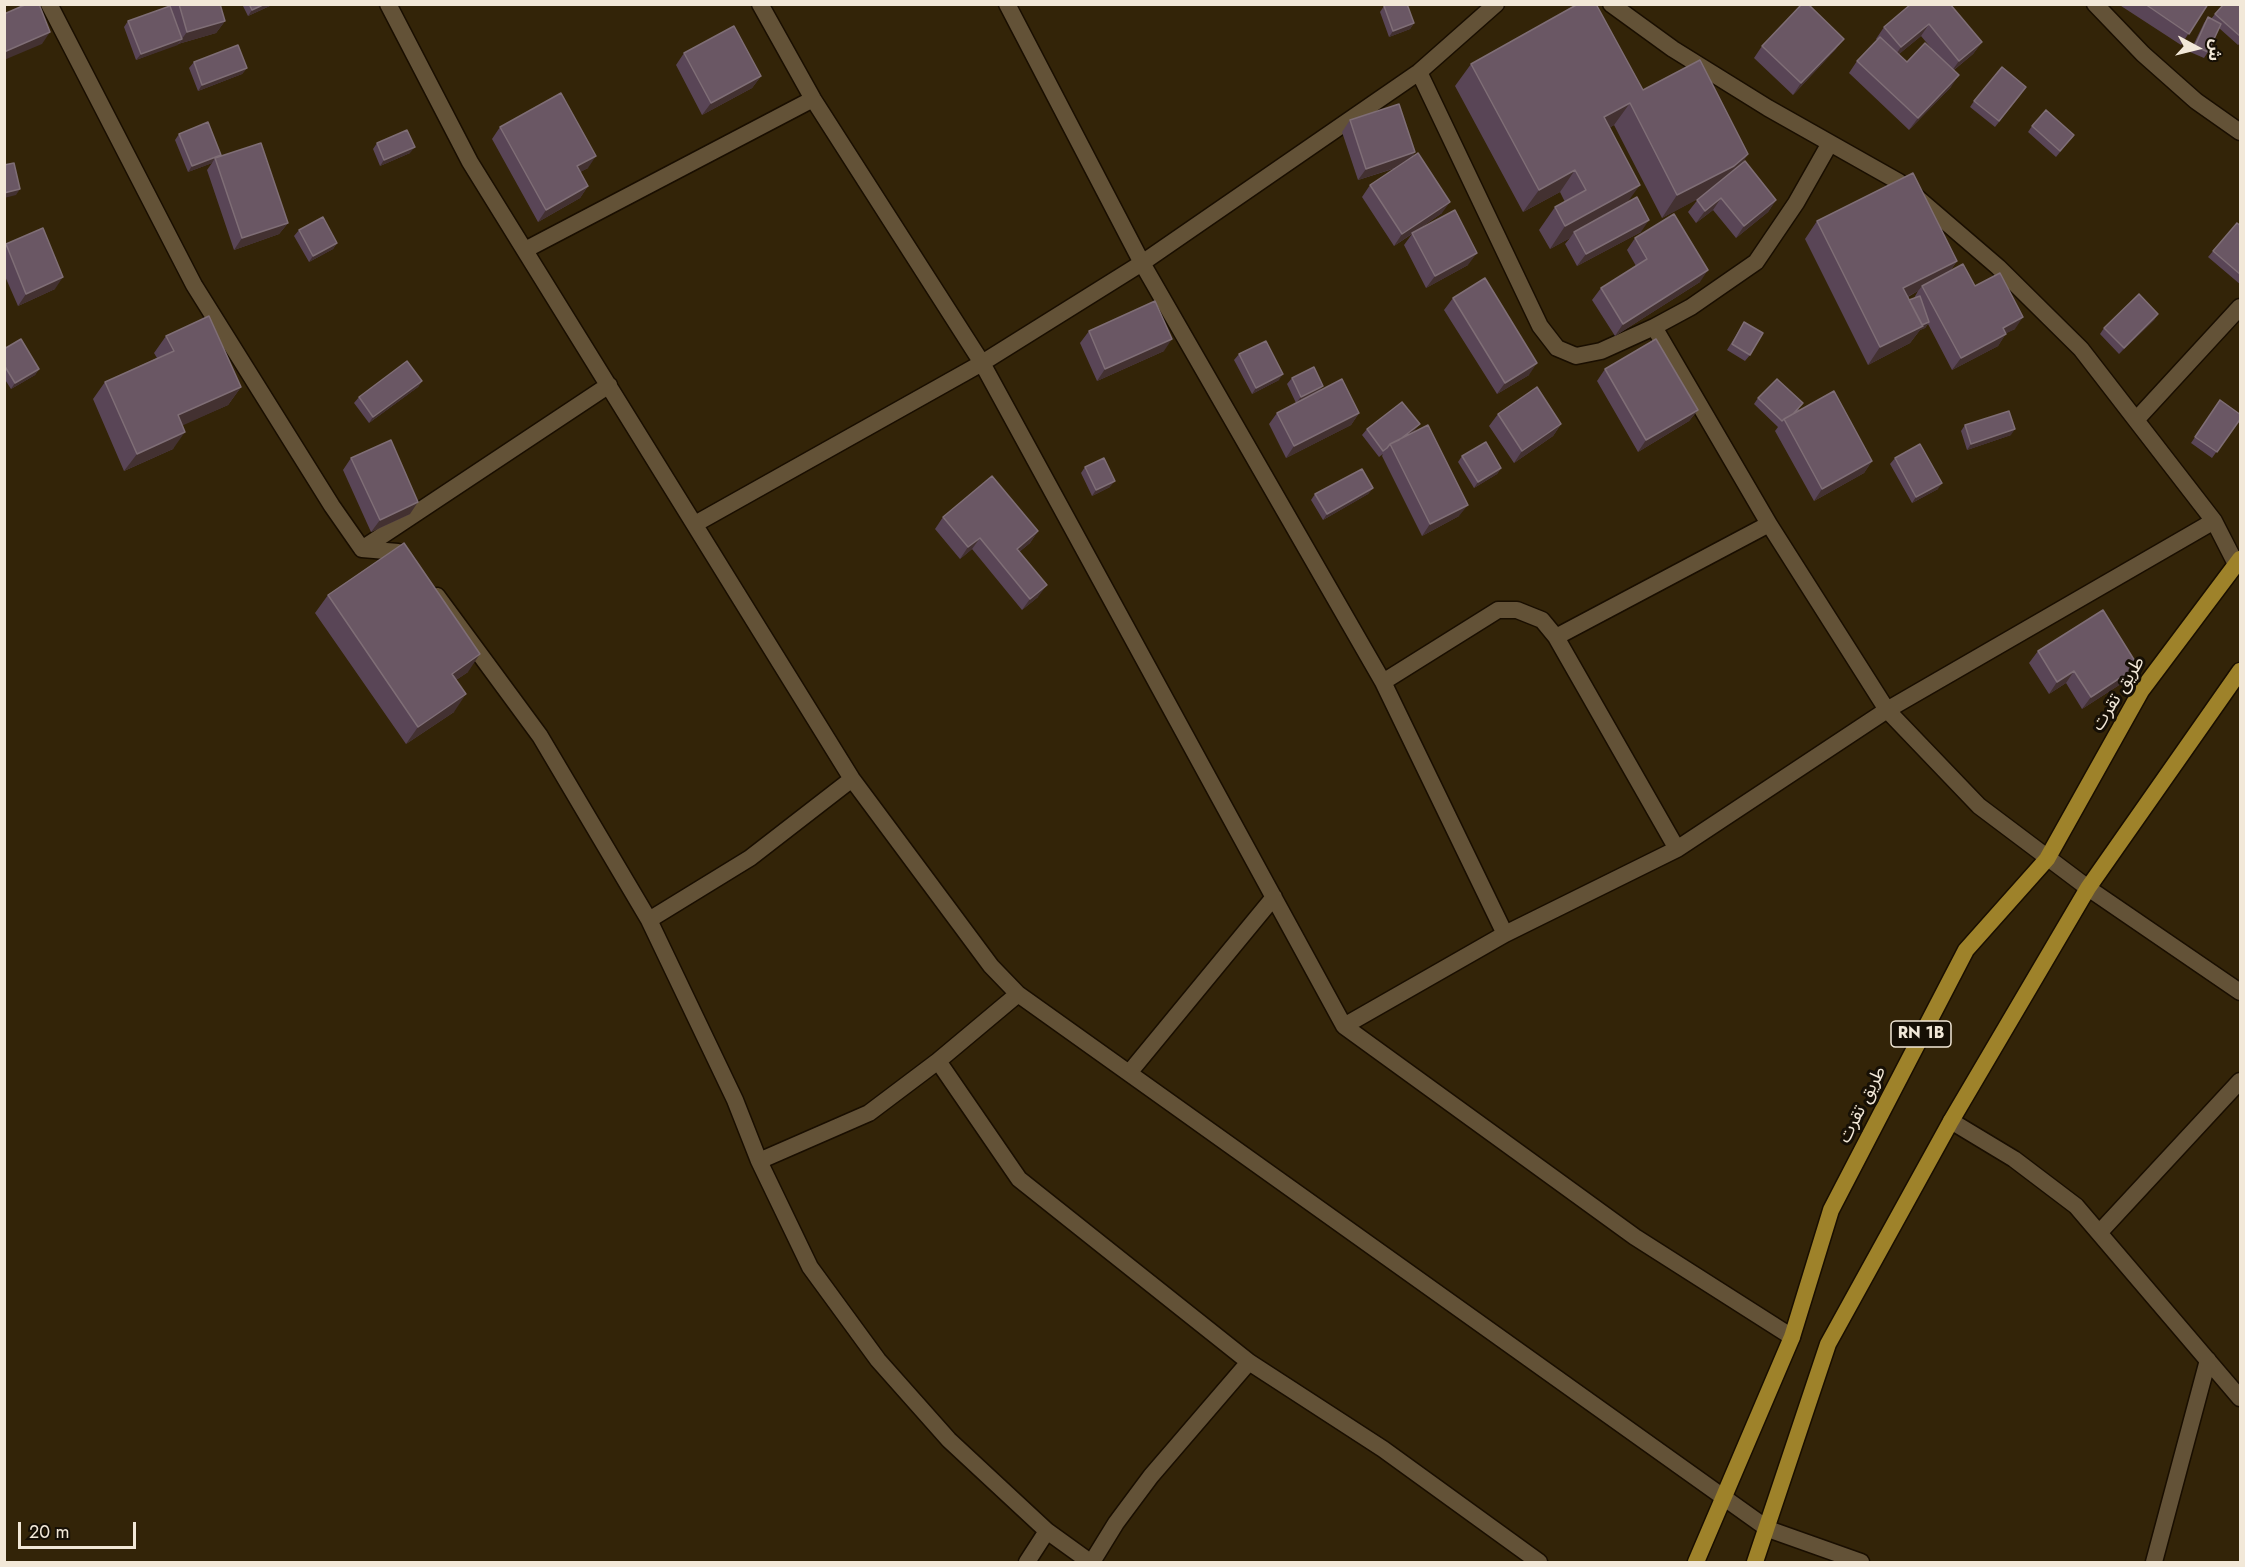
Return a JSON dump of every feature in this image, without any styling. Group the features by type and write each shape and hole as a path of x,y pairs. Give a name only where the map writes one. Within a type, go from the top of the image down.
{"main road":[{"name":"طريق تقرت","path":"1696,1563 1726,1497 1792,1336 1831,1210 1966,950 2047,859 2140,691 2238,561"},
{"path":"1755,1563 1827,1344 1951,1121 2088,888 2241,671"}],"street":[{"path":"49,4 194,285 332,506 362,549"},
{"path":"388,4 471,162 852,779 961,929 1018,994 1768,1529 1862,1563"},
{"path":"760,4 813,99 982,363 1344,1026 1635,1237 1792,1336"},
{"path":"1007,4 1142,263 1383,682 1505,934"},
{"path":"695,524 982,363 1142,263 1419,72 1496,4"},
{"path":"1611,4 1683,55 1768,108 1899,182 1998,267 2081,349 2214,521 2238,561"},
{"path":"2095,4 2143,54 2187,94 2241,132"},
{"path":"1419,72 1540,326 1557,348 1576,356 1601,351 1654,327 1691,307 1756,262 1796,203 1830,143"},
{"path":"525,250 813,99"},
{"path":"2136,420 2241,307"},
{"path":"1654,327 1769,524 1887,710 1979,806 2047,859 2241,992"},
{"path":"362,549 609,386"},
{"path":"1344,1026 1505,934 1677,849 1887,710 2214,521"},
{"path":"1556,637 1769,524"},
{"path":"362,549 398,552 421,581 446,604 540,736 649,920 735,1100 759,1161 810,1268 878,1360 949,1440 1047,1531 1091,1563 1116,1523 1151,1476 1249,1362"},
{"path":"1383,682 1472,624 1498,610 1517,610 1542,620 1556,637 1677,849"},
{"path":"649,920 750,858 852,779"},
{"path":"1129,1073 1274,897"},
{"path":"759,1161 869,1113 938,1061 1018,994"},
{"path":"938,1061 1020,1179 1249,1362 1383,1449 1539,1563"},
{"path":"2099,1233 2241,1081"},
{"path":"1951,1121 2014,1159 2076,1206 2241,1398"},
{"path":"2154,1563 2208,1360"},
{"path":"1028,1563 1047,1531"}],"building":[{"path":"27,4 39,4 50,32 4,52 4,14"},
{"path":"179,4 220,4 225,21 187,32"},
{"path":"249,4 265,4 252,10"},
{"path":"1407,4 1414,23 1393,31 1384,6"},
{"path":"1578,4 1596,4 1643,90 1700,60 1748,154 1734,166 1677,195 1630,103 1604,117 1640,185 1565,226 1555,207 1586,190 1575,170 1539,190 1471,64"},
{"path":"1802,4 1808,4 1844,39 1801,83 1762,46"},
{"path":"1911,4 1950,4 1982,42 1959,61 1929,24 1901,47 1884,27"},
{"path":"2145,4 2208,4 2189,34"},
{"path":"2224,4 2241,4 2241,37 2215,14"},
{"path":"170,6 182,39 141,54 128,21"},
{"path":"2208,17 2221,24 2208,52 2195,46"},
{"path":"734,26 761,76 711,103 684,53"},
{"path":"1880,37 1907,62 1925,43 1959,75 1918,118 1857,61"},
{"path":"238,45 247,68 202,85 194,62"},
{"path":"2002,67 2026,87 1999,121 1974,101"},
{"path":"561,93 596,156 577,166 588,186 546,210 500,127"},
{"path":"1399,104 1415,152 1366,169 1350,120"},
{"path":"2046,110 2074,135 2060,151 2032,126"},
{"path":"208,122 221,155 192,166 179,134"},
{"path":"407,130 415,147 384,160 377,143"},
{"path":"261,143 288,223 242,238 215,158"},
{"path":"1418,153 1450,202 1402,234 1370,185"},
{"path":"1745,161 1776,200 1744,226 1721,198 1705,211 1697,200"},
{"path":"14,163 20,189 4,193 4,165"},
{"path":"1913,173 1957,261 1903,288 1923,326 1880,347 1817,221"},
{"path":"1637,197 1649,220 1586,254 1574,232"},
{"path":"1455,210 1477,253 1435,276 1412,233"},
{"path":"1674,214 1708,270 1623,324 1601,288 1647,259 1635,238"},
{"path":"323,217 337,243 313,256 299,230"},
{"path":"2237,223 2241,226 2241,275 2213,251"},
{"path":"43,228 63,277 26,294 6,244"},
{"path":"1963,264 1975,286 2000,273 2023,317 2003,328 2006,334 1961,358 1922,286"},
{"path":"1485,278 1537,363 1505,383 1453,298"},
{"path":"2139,294 2158,314 2124,348 2104,328"},
{"path":"1920,296 1929,322 1922,325 1909,300"},
{"path":"1155,301 1172,339 1105,369 1089,331"},
{"path":"209,316 241,387 178,415 185,432 137,454 105,382 174,351 166,336"},
{"path":"1744,322 1763,333 1750,355 1732,344"},
{"path":"21,339 39,369 15,383 4,365 4,349"},
{"path":"1656,339 1698,410 1646,440 1605,369"},
{"path":"1266,341 1283,374 1256,388 1239,354"},
{"path":"407,361 422,381 373,417 359,397"},
{"path":"1314,367 1323,386 1301,397 1292,378"},
{"path":"1342,379 1359,413 1294,446 1277,413"},
{"path":"1777,379 1803,403 1793,414 1782,421 1758,398"},
{"path":"1537,387 1561,424 1522,451 1498,414"},
{"path":"1834,391 1872,461 1822,489 1784,419"},
{"path":"2220,400 2241,415 2241,418 2217,452 2195,437"},
{"path":"1402,402 1420,424 1383,451 1367,429"},
{"path":"2009,411 2015,429 1971,444 1965,425"},
{"path":"1428,425 1468,505 1430,524 1390,444"},
{"path":"391,440 418,502 380,520 351,458"},
{"path":"1486,442 1501,468 1478,482 1462,456"},
{"path":"1920,444 1942,483 1916,497 1895,458"},
{"path":"1104,458 1115,481 1096,490 1085,467"},
{"path":"1362,469 1373,488 1327,514 1315,494"},
{"path":"992,476 1038,531 1017,549 1047,585 1030,599 980,538 968,547 943,517"},
{"path":"404,543 480,654 452,674 466,694 418,727 328,595"},
{"path":"2103,610 2138,666 2091,697 2074,671 2057,682 2038,651"}]}
